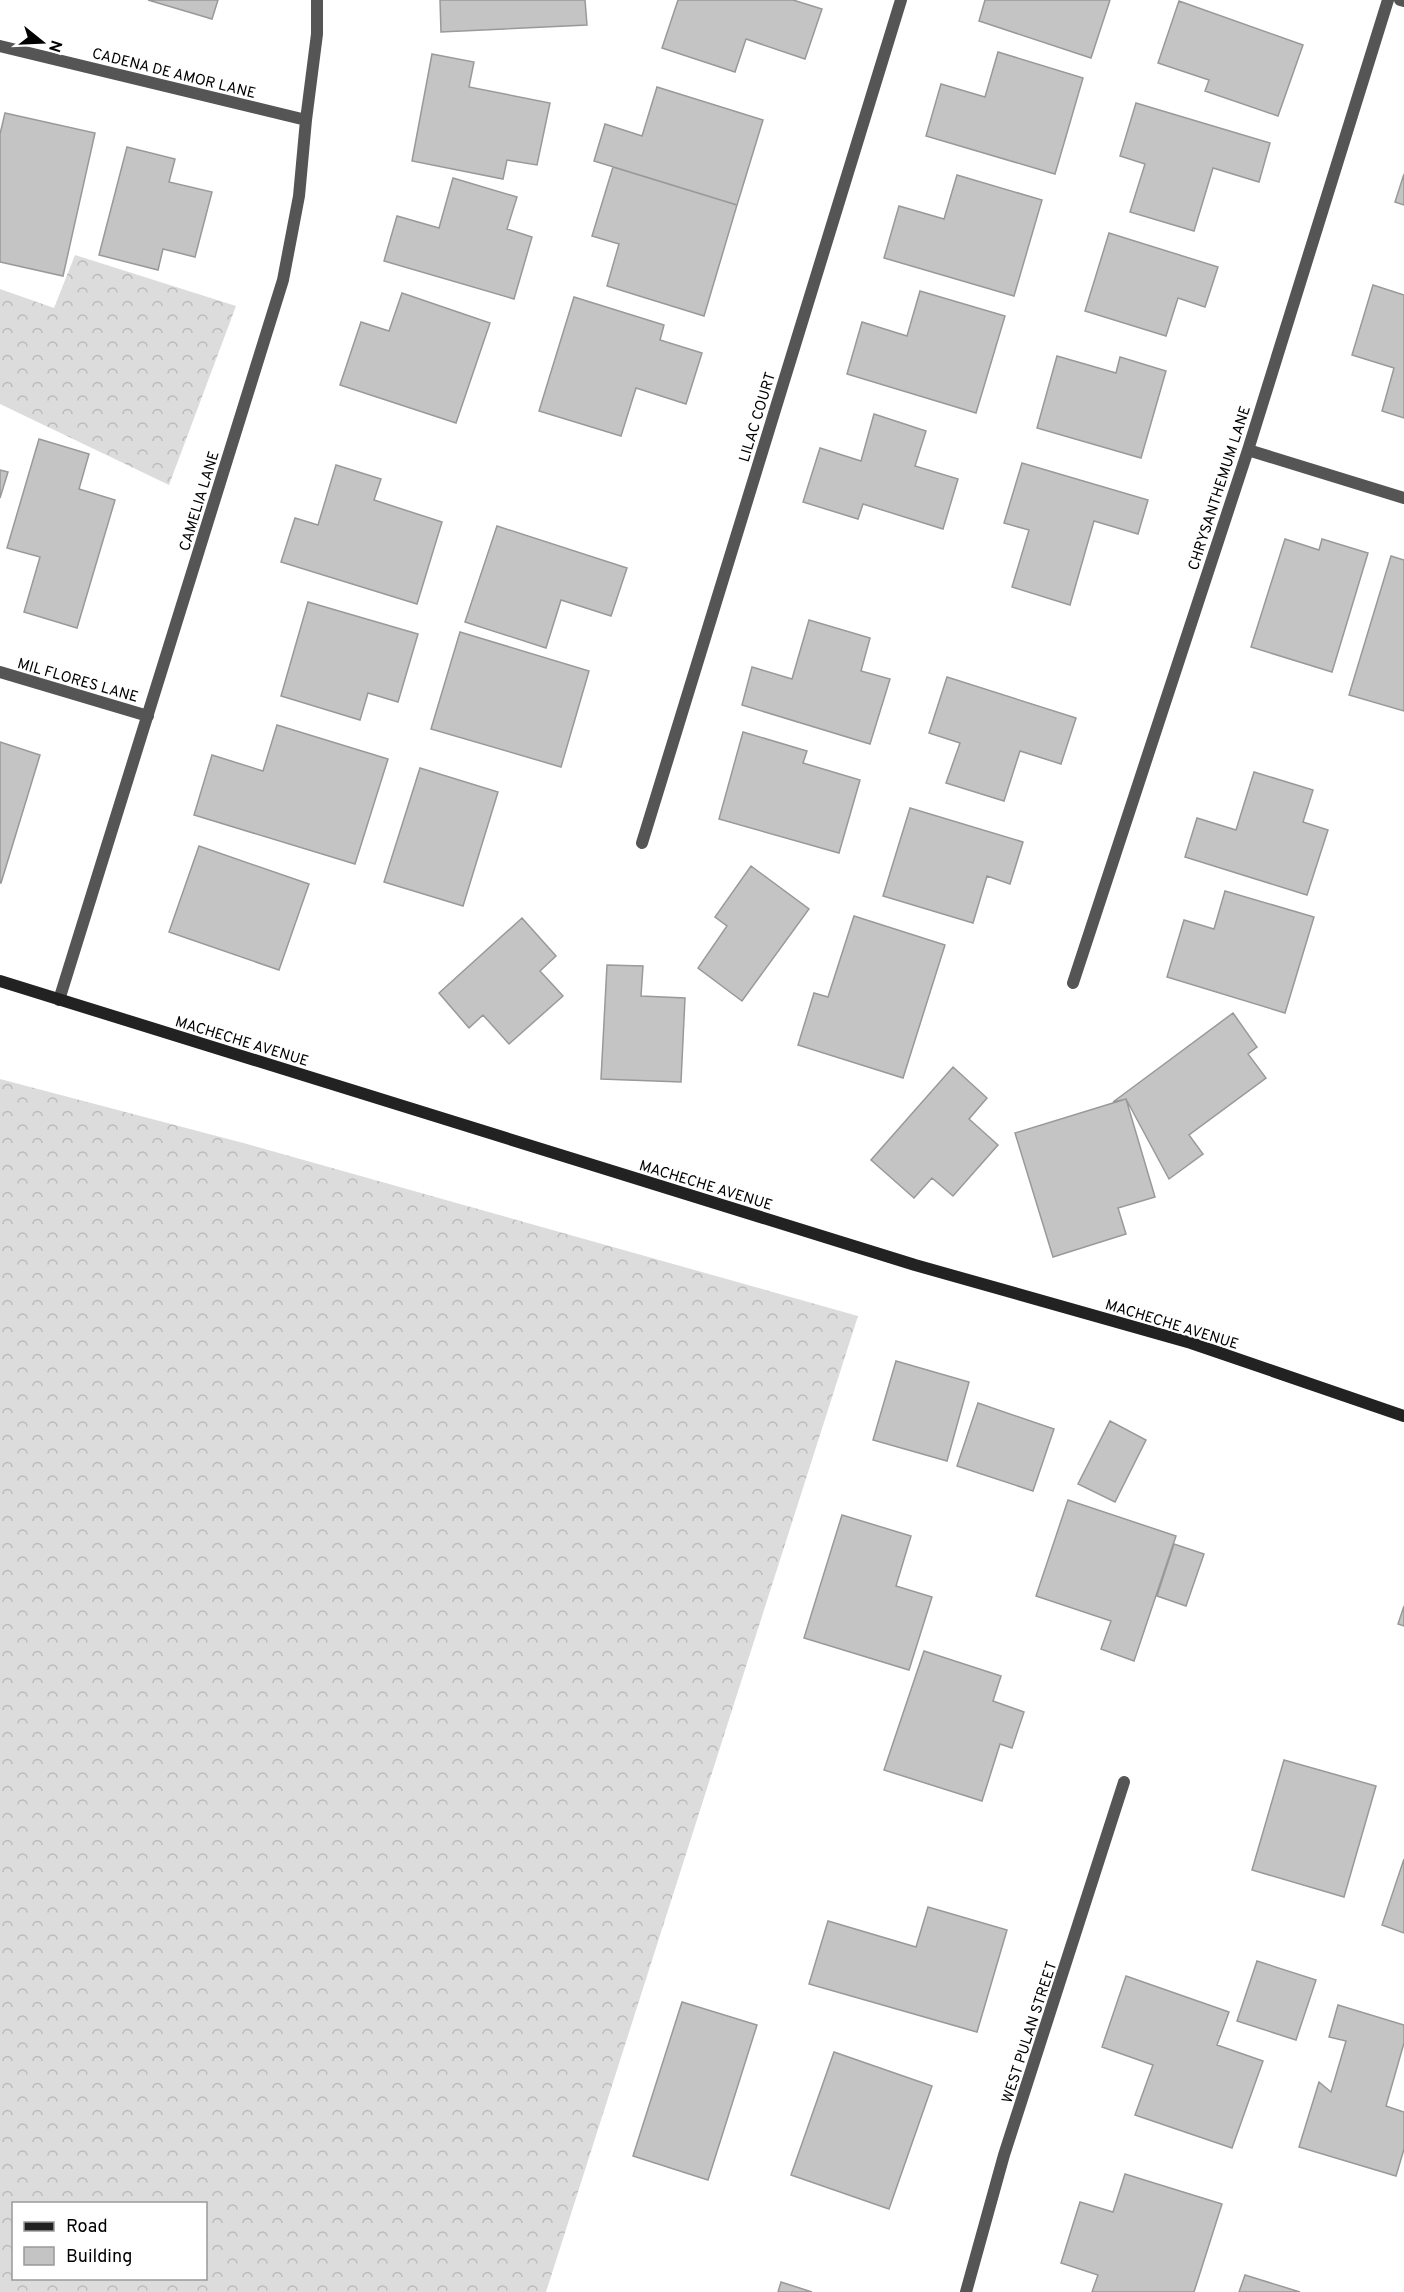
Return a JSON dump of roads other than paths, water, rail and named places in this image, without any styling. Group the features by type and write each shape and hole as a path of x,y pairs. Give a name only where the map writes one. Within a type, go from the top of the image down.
{"main road":[{"name":"MACHECHE AVENUE","path":"0,981 915,1265 1191,1343 1404,1416"}],"street":[{"name":"CAMELIA LANE","path":"59,1000 283,280 299,196 317,34 317,0"},
{"name":"LILAC COURT","path":"642,843 901,0"},
{"name":"CHRYSANTHEMUM LANE","path":"1073,983 1248,450 1388,0"},
{"name":"CADENA DE AMOR LANE","path":"0,46 306,120"},
{"path":"1248,450 1404,498"},
{"name":"MIL FLORES LANE","path":"0,672 148,716"},
{"name":"WEST PULAN STREET","path":"966,2292 1004,2156 1124,1782"}]}
